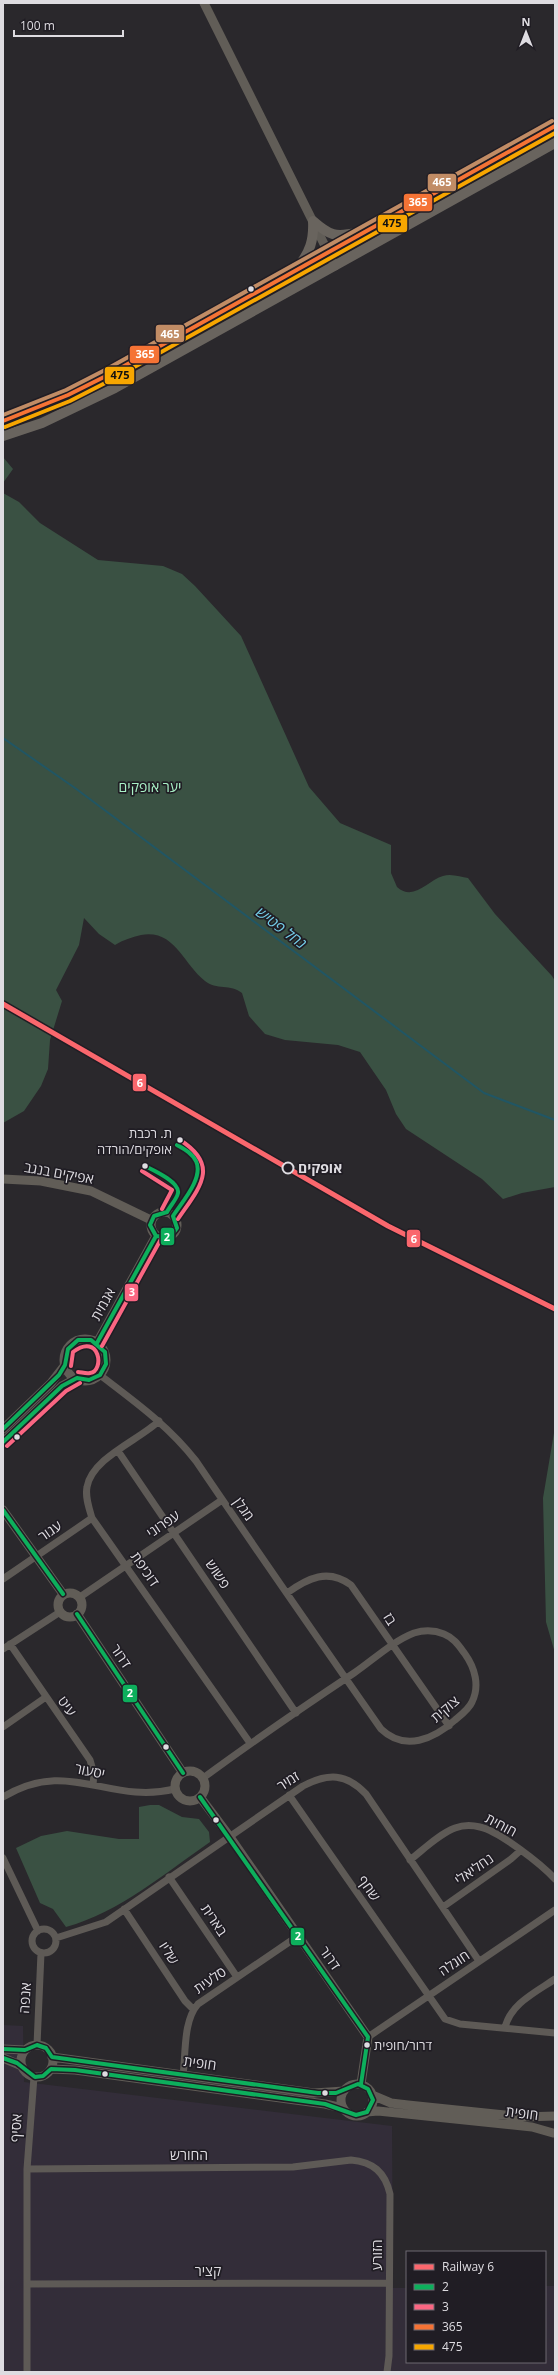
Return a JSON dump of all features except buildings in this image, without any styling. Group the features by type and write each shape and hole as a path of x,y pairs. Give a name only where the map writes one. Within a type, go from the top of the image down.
{"main road":[{"path":"3,421 43,406 101,378 555,126"},
{"path":"3,436 42,423 115,388 555,143"},
{"path":"313,221 327,233 334,235 341,236 365,232"},
{"path":"294,271 310,251 313,221"}],"street":[{"path":"204,3 335,266"},
{"name":"אפיקים בנגב","path":"3,1179 41,1181 91,1191 151,1220"},
{"path":"162,1212 171,1214 176,1219 176,1228 170,1237 156,1236 151,1229 151,1220 154,1216 162,1212"},
{"name":"אגמית","path":"98,1343 156,1236"},
{"path":"85,1339 98,1343 105,1352 106,1358 104,1370 100,1375 89,1380 76,1378 69,1373 65,1365 66,1354 72,1344 85,1339"},
{"path":"3,1429 51,1383 65,1365"},
{"name":"מגלן","path":"100,1375 159,1421 183,1445 346,1678"},
{"path":"3,1442 62,1386 76,1378"},
{"name":"דוכיפת","path":"159,1421 101,1464 90,1478 87,1500 92,1518 250,1743"},
{"name":"פשוש","path":"118,1452 296,1713"},
{"name":"עפרוני","path":"80,1597 222,1500"},
{"path":"3,1510 63,1594"},
{"name":"עגור","path":"3,1579 92,1518"},
{"name":"בז","path":"286,1593 309,1578 329,1575 344,1580 358,1593 392,1647 448,1726"},
{"path":"74,1593 80,1597 82,1604 77,1614 68,1616 60,1612 58,1600 63,1594 74,1593"},
{"path":"3,1649 60,1612"},
{"name":"דרור","path":"77,1614 182,1773"},
{"name":"צוקית","path":"429,1630 436,1631 456,1642 471,1662 476,1680 472,1703 448,1726 424,1740 414,1742 396,1740 381,1729 346,1678 413,1634 429,1630"},
{"name":"עיט","path":"10,1644 90,1760 94,1774 93,1785"},
{"path":"203,1778 250,1743 346,1678"},
{"path":"3,1727 46,1697"},
{"path":"194,1772 203,1778 205,1788 200,1797 193,1801 185,1800 179,1796 175,1789 176,1782 182,1773 194,1772"},
{"name":"זמיר","path":"56,1938 95,1927 230,1837 289,1795 320,1779 336,1777 355,1783 366,1794 479,1961"},
{"name":"יסעור","path":"3,1797 29,1784 43,1780 70,1780 141,1793 175,1789"},
{"name":"שחף","path":"289,1795 428,1996"},
{"name":"דרור","path":"200,1797 230,1837 368,2037"},
{"name":"חוחית","path":"410,1860 443,1835 455,1828 467,1825 480,1827 502,1838 547,1870 555,1879"},
{"name":"נחליאלי","path":"443,1907 520,1851"},
{"path":"3,1858 38,1930"},
{"name":"בארית","path":"169,1877 237,1977"},
{"name":"שליו","path":"124,1909 185,2001 194,2009"},
{"name":"חוגלה","path":"368,2037 555,1910"},
{"path":"38,1930 49,1930 56,1938 55,1945 51,1951 41,1953 32,1944 33,1936 38,1930"},
{"name":"סלעית","path":"182,2075 190,2020 194,2009 237,1977 298,1936"},
{"name":"אנפה","path":"37,2045 41,1953"},
{"path":"505,2028 507,2020 517,2006 555,1978"},
{"path":"428,1996 440,2014 452,2022 555,2033"},
{"path":"361,2084 368,2037"},
{"path":"3,2049 25,2050 37,2045 46,2048 52,2056 50,2069 44,2075 34,2077 26,2073 22,2066 21,2058 25,2050"},
{"name":"חופית","path":"52,2056 323,2094 344,2091"},
{"path":"3,2058 22,2066"},
{"name":"חופית","path":"50,2069 90,2072 325,2104 343,2108"},
{"name":"אסיף","path":"27,2372 27,2169 34,2077"},
{"path":"361,2084 366,2087 372,2095 372,2104 367,2112 357,2116 347,2112 343,2108 341,2100 344,2091 349,2086 361,2084"},
{"name":"חופית","path":"372,2095 391,2103 408,2105 528,2118 555,2116"},
{"name":"חופית","path":"367,2112 378,2111 532,2127 554,2134"},
{"path":"554,2134 551,2124 555,2116"},
{"name":"החורש","path":"27,2169 293,2167 351,2160"},
{"name":"הזורע","path":"351,2160 360,2161 377,2168 388,2186 389,2283 387,2372"},
{"name":"קציר","path":"27,2284 389,2283"}],"shaded area":[{"path":"3,2025 23,2026 24,2082 392,2126 393,2288 406,2288 406,2363 546,2363 546,2286 555,2286 555,2372 3,2372"}],"green space":[{"path":"3,457 13,469 3,483"},
{"name":"יער אופקים","path":"3,493 19,502 40,523 98,560 163,566 182,574 241,636 309,787 340,823 391,845 391,873 397,887 403,891 409,892 421,889 437,878 446,875 468,878 495,914 552,976 555,981 555,1187 522,1193 503,1199 482,1179 406,1129 396,1114 386,1090 360,1052 338,1045 285,1040 265,1034 249,1016 242,993 238,990 209,984 197,974 178,949 170,942 162,937 141,935 115,945 99,934 84,918 79,945 56,990 62,1001 50,1040 48,1069 41,1086 24,1111 3,1123"},
{"path":"555,1427 555,1653 546,1622 543,1498"},
{"path":"159,1805 182,1817 199,1819 209,1832 210,1842 159,1879 123,1902 105,1912 66,1927 53,1909 40,1903 16,1848 41,1836 67,1831 119,1839 139,1839 139,1807"}],"waterway":[{"name":"נחל פטיש","path":"3,738 75,788 484,1093 555,1120"}],"rail line":[{"name":"6","path":"3,1004 388,1226 555,1309"}],"transit line":[{"name":"465","path":"3,415 66,390 105,370 552,121"},
{"name":"365","path":"3,421 68,395 108,375 555,126"},
{"name":"475","path":"5,427 70,401 111,380 555,133"},
{"name":"3","path":"178,1219 199,1187 203,1168 200,1159 193,1150 180,1140"},
{"name":"2","path":"145,1166 171,1181 177,1189 178,1193 175,1200 167,1212 154,1216 150,1225 156,1236 170,1237 177,1228 173,1216 191,1190 195,1182 198,1168 196,1161 192,1156 177,1145"},
{"name":"3","path":"142,1171 172,1190 162,1209"},
{"name":"2","path":"97,1343 156,1236"},
{"name":"3","path":"102,1346 161,1239"},
{"name":"2","path":"3,1429 59,1375 65,1365 68,1349 78,1340 91,1340 105,1352 106,1364 100,1375 89,1380 77,1378 62,1386 3,1442"},
{"name":"3","path":"71,1366 73,1352 82,1347 94,1349 98,1360 95,1371 90,1373 78,1372"},
{"name":"3","path":"7,1446 66,1391 80,1383"},
{"name":"2","path":"3,1510 63,1594"},
{"name":"2","path":"77,1614 183,1773"},
{"name":"2","path":"200,1797 368,2037 361,2084"},
{"name":"2","path":"3,2049 25,2050 37,2045 46,2048 52,2057 318,2093 336,2093 358,2084 368,2089 373,2100 367,2112 356,2115 325,2104 75,2070 51,2069 43,2076 35,2077 17,2063 3,2058"}],"place":[{"name":"ת. רכבת אופקים/הורדה","path":"180,1140"},
{"name":"אופקים","path":"288,1168"},
{"name":"דרור/חופית","path":"367,2045"}]}
